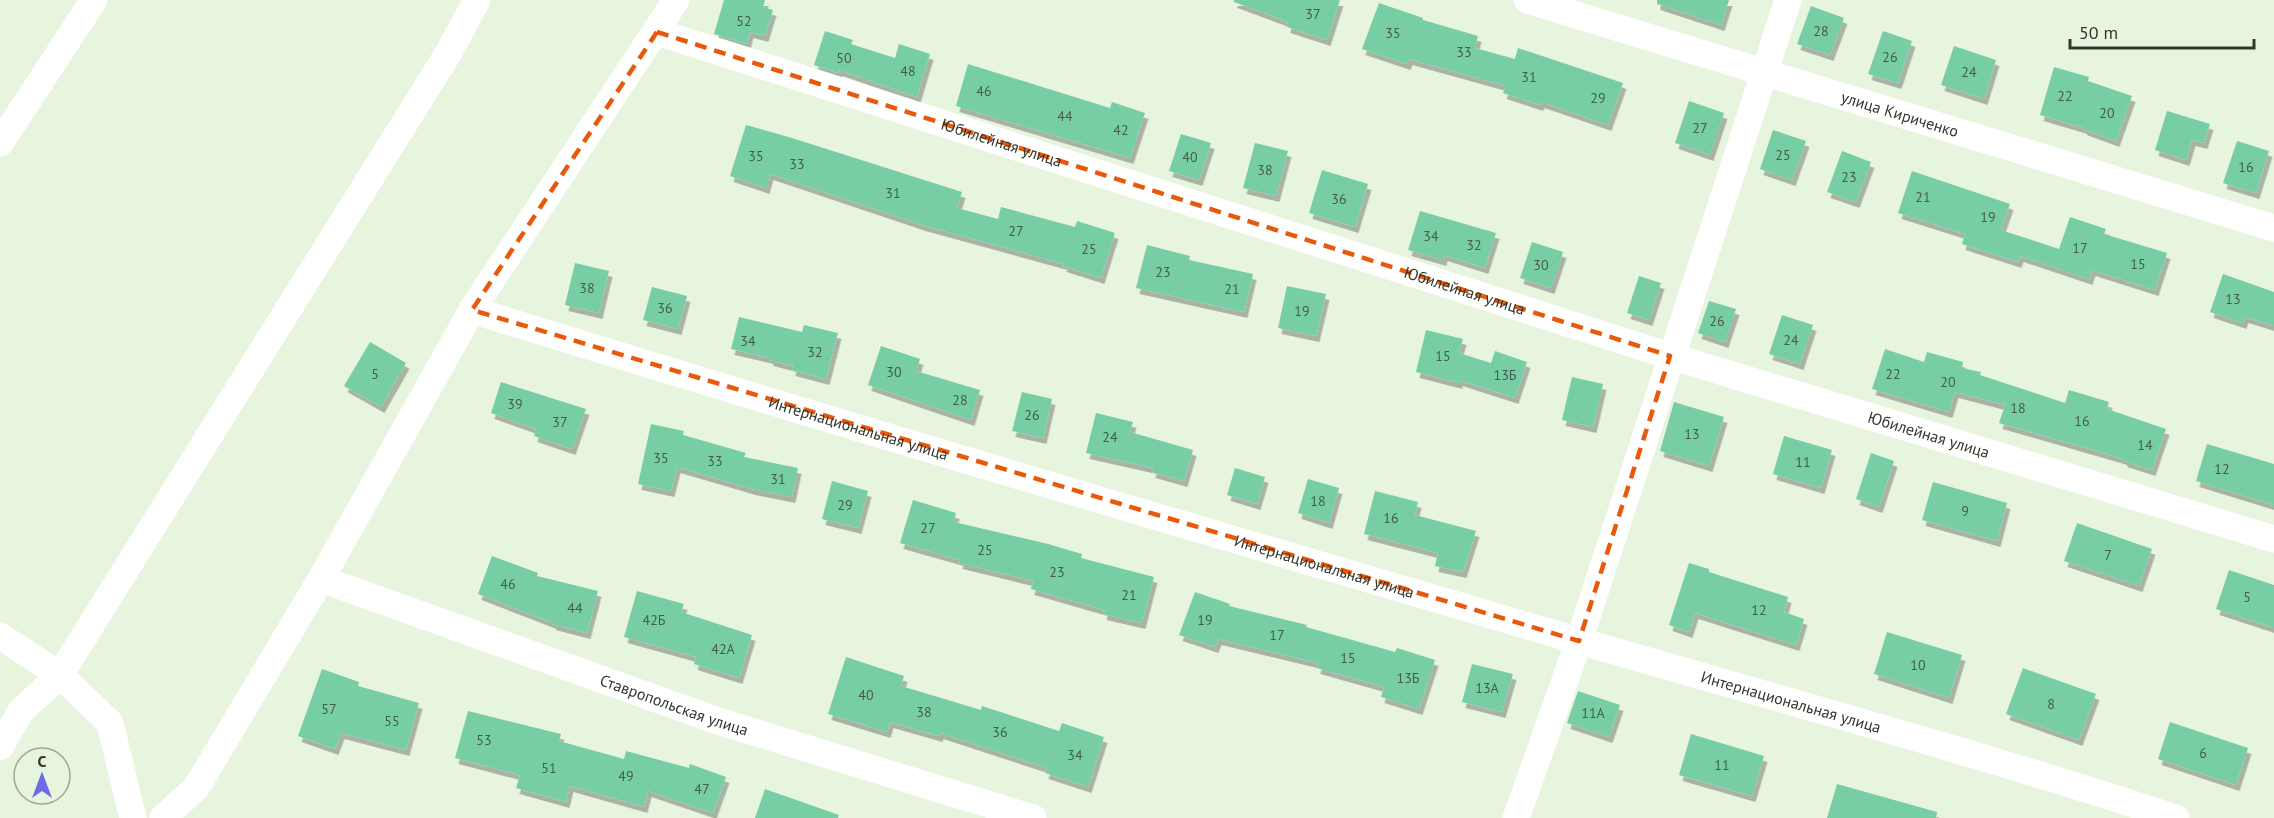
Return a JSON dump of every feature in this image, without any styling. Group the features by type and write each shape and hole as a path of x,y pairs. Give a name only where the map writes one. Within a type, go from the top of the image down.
{"street":[{"path":"0,143 94,0"},
{"path":"0,747 21,711 60,675 449,52 477,0"},
{"path":"163,818 196,788 321,579 472,310 676,0"},
{"name":"улица Кириченко","path":"1527,0 2274,228"},
{"path":"1516,818 1579,640 1788,0"},
{"name":"Юбилейная улица","path":"657,32 1670,356 2274,539"},
{"name":"Интернациональная улица","path":"472,310 663,370 2062,781 2176,818"},
{"name":"Ставропольская улица","path":"321,579 718,721 1033,818"},
{"path":"0,636 60,675 110,723 133,818"}],"highlighted area":[{"path":"657,32 1670,356 1579,641 472,310"}],"building":[{"path":"724,0 765,0 763,7 773,10 765,36 750,32 747,44 714,34"},
{"path":"1234,0 1340,0 1327,40 1287,27 1288,22 1234,2"},
{"path":"1657,0 1729,0 1721,25 1657,4"},
{"path":"1379,3 1423,18 1423,20 1478,36 1475,48 1515,59 1518,48 1623,83 1608,125 1541,102 1540,105 1503,93 1506,86 1409,59 1407,64 1362,49"},
{"path":"1811,6 1844,18 1830,55 1797,44"},
{"path":"825,31 853,40 851,44 895,58 899,44 930,54 917,97 839,70 838,73 814,65"},
{"path":"1883,31 1912,41 1898,83 1868,74"},
{"path":"1954,46 1996,60 1984,99 1941,85"},
{"path":"968,64 1110,108 1112,102 1145,113 1130,158 956,106"},
{"path":"2054,67 2089,77 2088,81 2132,96 2116,141 2084,128 2040,115"},
{"path":"1689,101 1724,113 1710,155 1675,143"},
{"path":"2167,111 2210,124 2204,143 2192,140 2186,160 2155,150"},
{"path":"746,125 962,192 957,208 998,219 1001,207 1075,227 1077,221 1115,233 1101,278 1063,266 1064,264 922,225 770,174 766,188 730,176"},
{"path":"1773,130 1806,141 1792,180 1760,169"},
{"path":"1181,134 1211,143 1199,180 1169,171"},
{"path":"2237,141 2269,151 2256,193 2223,183"},
{"path":"1255,143 1288,151 1276,196 1243,188"},
{"path":"1842,151 1871,162 1856,202 1827,192"},
{"path":"1322,170 1368,184 1355,227 1309,213"},
{"path":"1912,171 2010,204 2001,230 2059,249 2070,217 2106,229 2104,234 2167,253 2155,290 2092,270 2089,279 2020,256 2018,262 1962,244 1965,234 1898,213"},
{"path":"1420,211 1496,233 1485,268 1444,255 1443,260 1408,250"},
{"path":"1532,242 1563,252 1551,288 1520,278"},
{"path":"1147,245 1190,256 1189,260 1253,274 1244,312 1136,288"},
{"path":"575,263 609,271 599,313 565,305"},
{"path":"2223,274 2274,292 2274,326 2245,317 2243,323 2210,312"},
{"path":"1639,276 1661,283 1649,320 1627,313"},
{"path":"1287,286 1326,294 1316,336 1278,328"},
{"path":"652,287 687,296 678,329 643,320"},
{"path":"1709,301 1736,309 1725,342 1698,333"},
{"path":"1782,315 1813,325 1800,364 1769,354"},
{"path":"739,317 802,332 804,325 838,333 826,379 792,370 793,366 770,360 770,358 731,349"},
{"path":"1426,330 1463,339 1459,353 1491,363 1495,351 1527,362 1515,398 1459,380 1459,383 1416,372"},
{"path":"370,342 406,363 381,407 344,386"},
{"path":"881,346 920,359 916,371 980,390 971,420 868,385"},
{"path":"1885,349 1924,362 1927,352 1963,362 1962,368 1981,372 1980,375 2065,403 2069,390 2109,402 2107,409 2166,429 2152,470 2124,461 2124,459 1999,423 2005,405 1955,392 1949,412 1872,389"},
{"path":"1572,377 1603,384 1593,427 1562,420"},
{"path":"501,382 586,409 572,449 534,436 536,429 491,413"},
{"path":"1022,392 1052,399 1043,438 1012,431"},
{"path":"1674,402 1724,417 1709,466 1660,451"},
{"path":"1096,413 1133,422 1130,432 1193,450 1184,481 1152,472 1153,468 1086,453"},
{"path":"651,424 684,431 683,435 746,453 744,457 798,468 792,497 752,489 677,467 671,491 638,484"},
{"path":"1784,436 1832,450 1821,488 1773,474"},
{"path":"2207,444 2274,464 2274,505 2196,481"},
{"path":"1871,453 1894,461 1879,507 1856,499"},
{"path":"1235,468 1265,477 1257,504 1227,495"},
{"path":"1308,479 1339,488 1329,523 1298,513"},
{"path":"832,481 868,491 858,528 822,519"},
{"path":"1933,482 2007,503 1997,541 1922,520"},
{"path":"1375,491 1418,502 1415,515 1476,531 1463,572 1435,566 1438,553 1364,534"},
{"path":"913,500 956,513 954,522 1048,544 1082,554 1081,558 1154,577 1142,623 1103,614 1104,610 1031,589 1033,581 959,563 960,560 900,543"},
{"path":"2077,523 2152,549 2139,586 2064,561"},
{"path":"492,556 538,573 537,576 598,591 587,633 552,624 478,594"},
{"path":"1689,563 1709,569 1709,572 1788,597 1784,612 1804,619 1796,645 1695,613 1689,632 1669,625"},
{"path":"2229,570 2274,585 2274,628 2216,609"},
{"path":"637,591 684,604 681,612 752,635 739,678 694,664 696,657 624,637"},
{"path":"1195,592 1230,604 1229,606 1307,625 1306,627 1395,652 1397,648 1435,660 1419,709 1381,697 1384,687 1317,668 1318,663 1218,639 1215,647 1179,635"},
{"path":"1887,632 1962,655 1949,698 1874,674"},
{"path":"846,657 904,676 901,686 981,710 982,706 1059,731 1062,723 1104,737 1088,787 1045,773 1047,768 940,733 939,736 890,722 887,732 828,714"},
{"path":"1472,664 1513,674 1502,712 1462,702"},
{"path":"2023,668 2096,694 2079,740 2006,714"},
{"path":"322,669 359,682 358,686 419,703 406,750 341,733 335,749 298,736"},
{"path":"1578,691 1620,705 1609,737 1567,723"},
{"path":"468,711 561,734 559,741 624,759 626,751 689,768 690,764 726,777 713,813 648,791 644,807 570,786 566,802 516,788 520,775 455,758"},
{"path":"2170,722 2248,748 2236,785 2158,759"},
{"path":"1691,734 1764,756 1752,796 1679,775"},
{"path":"1837,784 1937,812 1936,818 1827,818"},
{"path":"765,789 839,815 838,818 755,818"}]}
